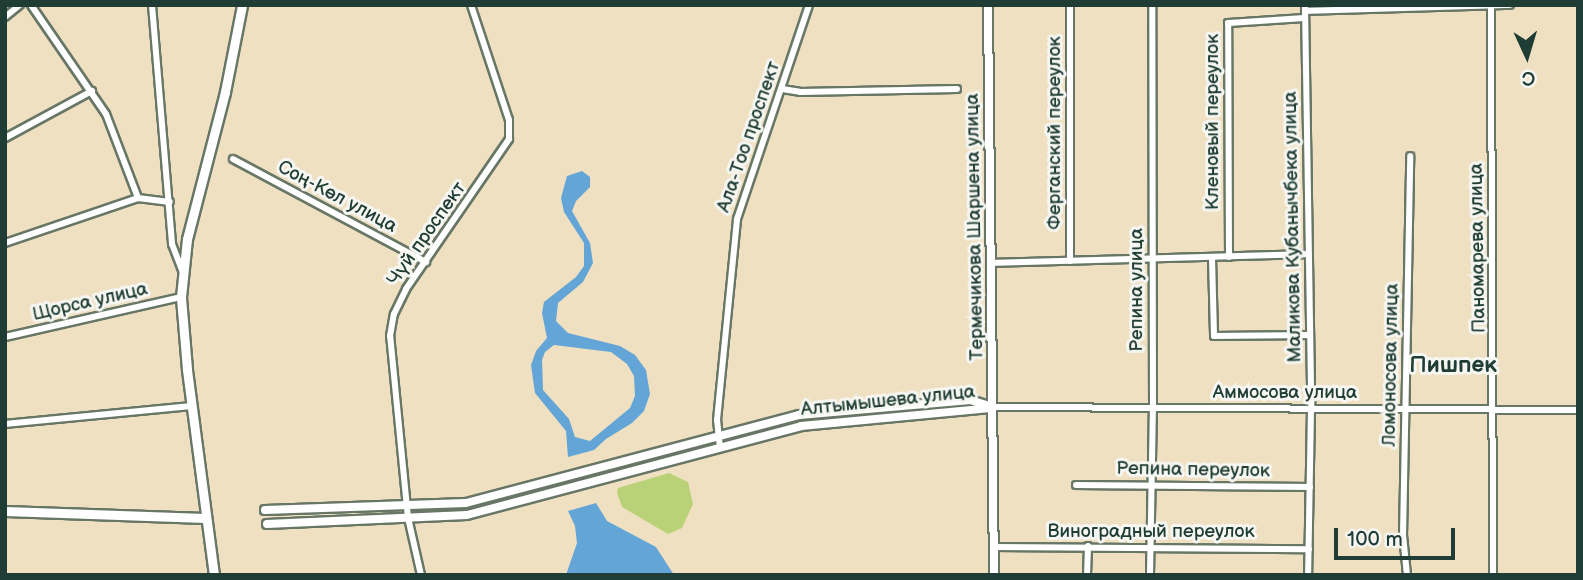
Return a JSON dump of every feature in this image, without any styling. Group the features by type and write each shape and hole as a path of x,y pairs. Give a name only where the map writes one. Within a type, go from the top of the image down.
{"main road":[{"path":"214,575 191,406 181,297 197,189 225,92 243,5"},
{"path":"5,510 205,518"}],"street":[{"path":"5,16 20,5"},
{"path":"31,5 92,91 123,152 138,198"},
{"path":"152,5 172,244 183,272"},
{"name":"Чүй проспект","path":"421,575 408,518 390,336 400,300 509,139 509,120 471,5"},
{"name":"Ала-Тоо проспект","path":"720,448 717,435 734,235 744,196 809,5"},
{"name":"Термечикова Шаршена улица","path":"988,5 994,575"},
{"name":"Ферганский переулок","path":"1070,5 1070,261"},
{"name":"Репина улица","path":"1150,575 1153,408 1152,5"},
{"path":"1305,12 1404,6 1510,5"},
{"name":"Паномарева улица","path":"1491,6 1495,409 1493,575"},
{"name":"Маликова Кубанычбека улица","path":"1305,12 1311,409 1308,575"},
{"name":"Кленовый переулок","path":"1229,257 1228,23 1305,12"},
{"path":"782,89 800,92 957,89"},
{"path":"5,138 92,91"},
{"name":"Ломоносова улица","path":"1407,575 1403,535 1410,156"},
{"name":"Соң-Көл улица","path":"233,159 426,262"},
{"path":"5,243 138,198 170,202"},
{"path":"991,262 1308,254"},
{"path":"1212,258 1214,336 1310,335"},
{"name":"Щорса улица","path":"5,337 181,297"},
{"name":"Алтымышева улица","path":"265,510 407,506 481,499 717,435 799,415 838,409 970,400 993,407"},
{"path":"5,424 191,406"},
{"name":"Аммосова улица","path":"993,407 1578,410"},
{"name":"Алтымышева улица","path":"267,524 467,515 801,426 971,412 993,407"},
{"name":"Репина переулок","path":"1076,485 1310,487"},
{"path":"1087,575 1088,546"},
{"name":"Виноградный переулок","path":"994,547 1309,549"}],"green space":[{"path":"669,473 688,482 693,504 682,528 668,534 622,507 617,493 618,488"}],"water":[{"path":"582,171 590,177 590,187 576,201 572,211 590,243 593,263 583,282 558,303 556,321 568,333 620,346 635,355 646,370 650,394 644,411 632,423 594,450 568,457 566,431 535,393 531,365 536,351 547,338 542,313 544,302 576,277 584,266 584,243 564,212 561,198 567,176","holes":["554,345 611,352 627,364 634,376 635,396 630,408 590,441 575,437 569,419 543,390 542,360 545,352"]},
{"path":"596,503 607,521 656,547 674,575 566,575 577,543 575,526 568,511"}],"district":[{"name":"Пишпек","path":"1453,365"}]}
